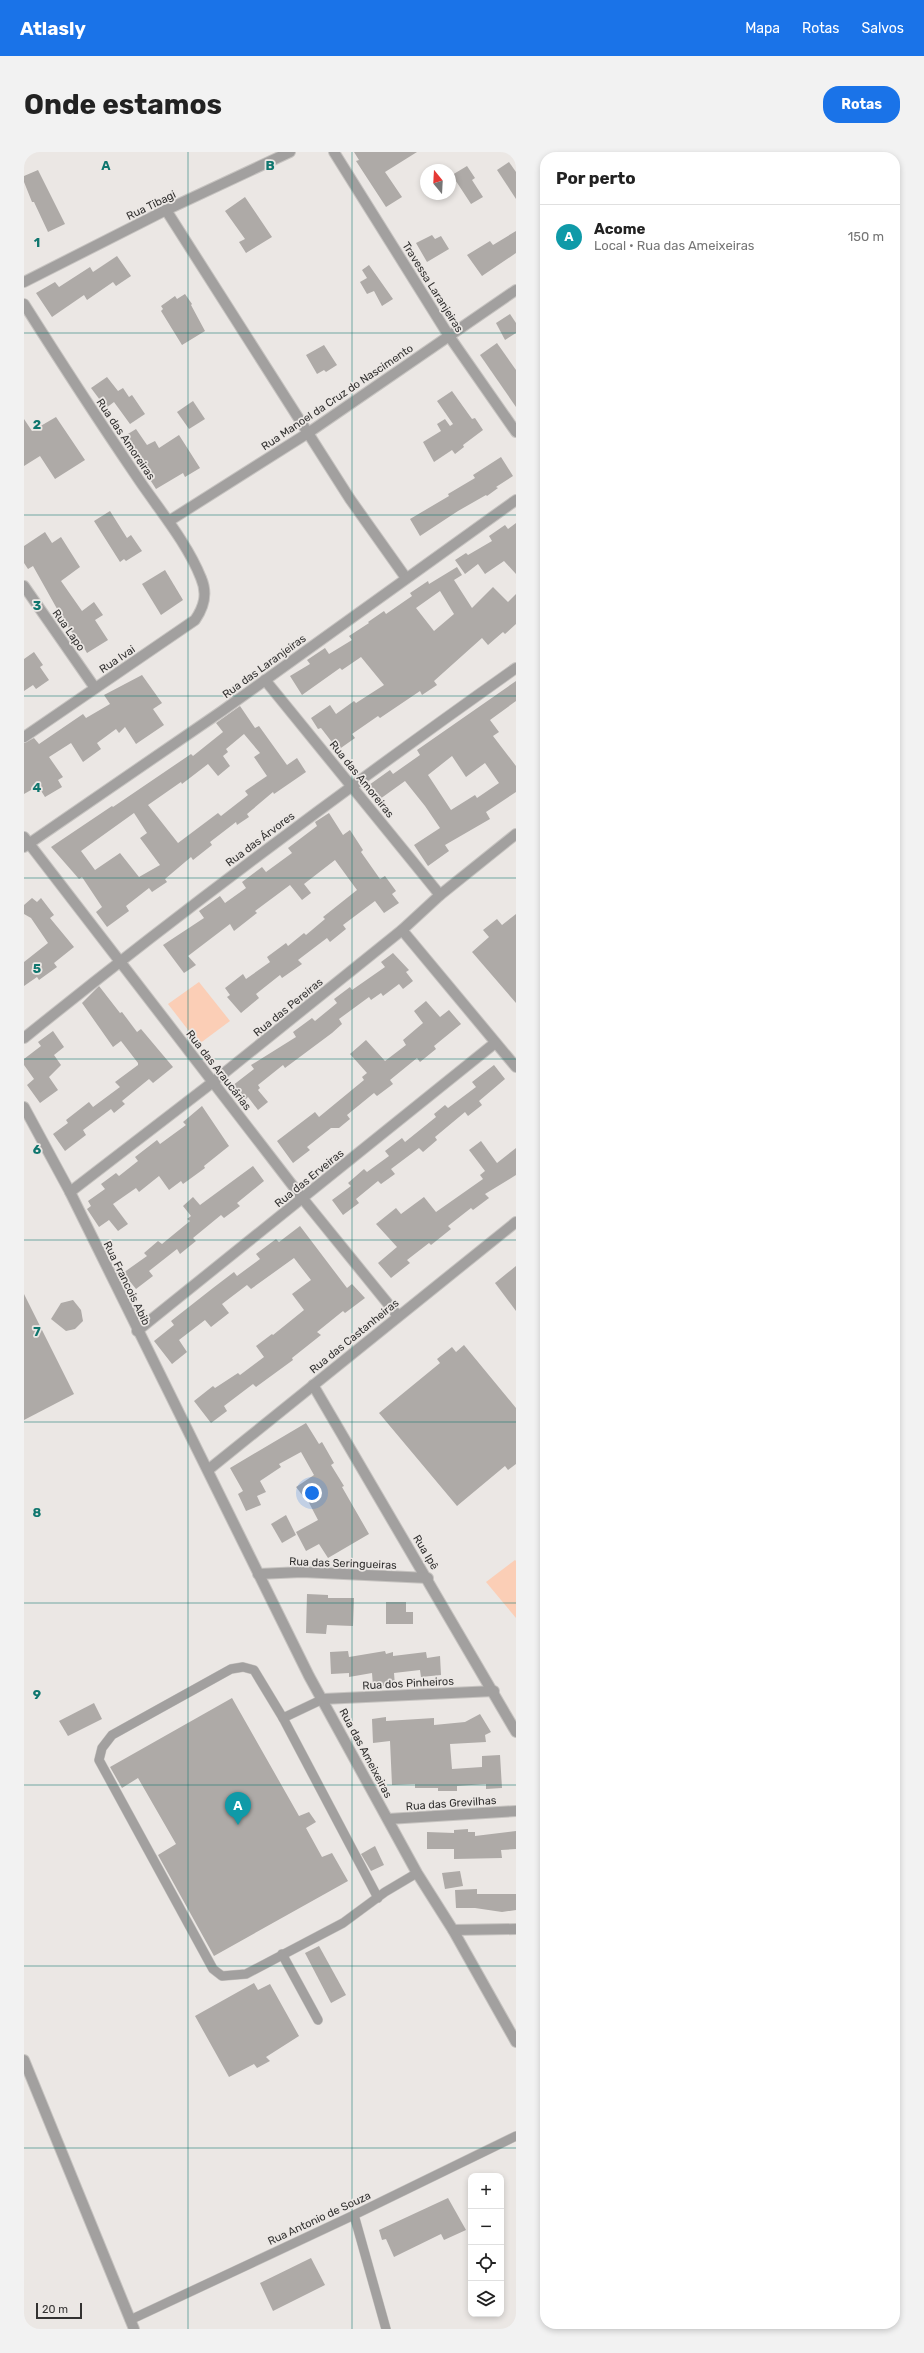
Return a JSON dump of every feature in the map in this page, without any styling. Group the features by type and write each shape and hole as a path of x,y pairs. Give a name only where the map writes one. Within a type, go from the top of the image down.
{"street":[{"name":"Rua Tibagi","path":"24,282 166,210 290,152"},
{"name":"Travessa Laranjeiras","path":"334,152 449,336 516,432"},
{"path":"166,210 350,500 406,578"},
{"name":"Rua Manoel da Cruz do Nascimento","path":"169,521 308,433 516,290"},
{"name":"Rua das Amoreiras","path":"24,304 113,442 169,521 201,578 204,589"},
{"name":"Rua das Laranjeiras","path":"26,843 265,680 516,500"},
{"name":"Rua Lapo","path":"24,586 95,688"},
{"name":"Rua Ivai","path":"24,737 195,620 204,607 204,589"},
{"name":"Rua das Árvores","path":"24,1038 119,962 352,784 516,668"},
{"name":"Rua das Amoreiras","path":"265,680 352,784 440,895"},
{"name":"Rua das Pereiras","path":"70,1192 213,1082 402,930 440,895 516,834"},
{"name":"Rua das Araucárias","path":"26,843 303,1198 398,1316"},
{"path":"402,930 516,1067"},
{"name":"Rua das Erveiras","path":"137,1331 495,1043"},
{"name":"Rua Francois Abib","path":"24,1108 70,1192 137,1331 208,1470"},
{"name":"Rua das Castanheiras","path":"208,1470 516,1222"},
{"name":"Rua Ipê","path":"313,1385 428,1578 494,1691 516,1732"},
{"name":"Rua das Ameixeiras","path":"208,1470 309,1676 323,1699 417,1873 453,1930 516,2042"},
{"name":"Rua das Seringueiras","path":"258,1574 302,1572 428,1578"},
{"name":"Rua dos Pinheiros","path":"323,1699 494,1691"},
{"name":"Rua das Grevilhas","path":"388,1819 516,1811"},
{"path":"453,1930 516,1929"},
{"path":"24,2060 132,2325"}],"lane":[{"path":"378,1898 283,1718 254,1670 243,1667 231,1669 112,1735 102,1748 99,1760 213,1969 222,1976 246,1974 343,1923 417,1873"},
{"path":"283,1718 323,1699"},
{"path":"282,1954 318,2020"},
{"name":"Rua Antonio de Souza","path":"132,2325 516,2136"},
{"path":"354,2216 386,2329"}],"shaded area":[{"path":"199,982 230,1021 199,1044 168,1004"},
{"path":"515,1560 516,1561 516,1618 486,1582"}],"building":[{"path":"354,152 417,152 385,172 402,197 386,207 356,161 359,160"},
{"path":"509,162 516,172 516,199 497,170"},
{"path":"467,166 475,178 472,180 483,197 471,204 456,181 456,173"},
{"path":"38,170 65,224 48,232 34,202 32,202 24,182 24,176"},
{"path":"245,197 272,237 246,253 239,242 245,239 225,211"},
{"path":"516,231 516,253 482,276 467,255 490,241 493,245"},
{"path":"432,235 435,239 441,236 449,249 427,262 416,243"},
{"path":"117,256 131,276 116,286 113,282 87,300 84,295 52,317 36,293 55,282 59,287 90,267 93,272"},
{"path":"369,265 393,299 382,306 374,291 367,294 360,282 367,278 362,270"},
{"path":"185,294 192,304 191,305 205,331 182,345 161,311 163,309 161,306 175,296 177,299"},
{"path":"510,314 516,323 516,333 505,340 496,323"},
{"path":"497,343 516,370 516,407 480,355"},
{"path":"324,345 337,365 326,372 324,370 317,374 306,355"},
{"path":"107,377 118,391 123,388 129,397 132,395 145,414 130,424 114,402 106,408 91,388"},
{"path":"452,391 472,419 475,418 483,430 463,445 464,447 455,454 452,450 434,462 423,442 441,431 437,424 445,419 450,426 453,424 437,401"},
{"path":"193,401 205,419 189,429 177,412"},
{"path":"56,417 85,460 55,479 40,456 24,466 24,419 32,431"},
{"path":"136,429 147,445 155,441 159,448 179,435 200,468 185,477 183,473 156,489 123,437"},
{"path":"501,457 513,476 496,487 498,488 487,496 486,495 458,511 420,536 410,519 449,496 448,494 475,478 473,475"},
{"path":"110,511 127,538 131,535 142,551 126,561 124,559 120,562 94,521"},
{"path":"516,523 516,574 504,561 485,574 478,564 465,574 455,560 466,553 468,555 492,541 489,536 505,525 508,529"},
{"path":"45,532 52,543 61,537 80,567 61,581 82,611 94,602 103,615 95,620 108,640 87,653 76,634 74,635 65,623 33,566 28,569 24,563 24,546"},
{"path":"457,567 462,575 454,580 472,608 493,587 508,602 516,594 516,624 505,634 503,632 488,645 482,638 434,681 437,685 422,695 420,691 380,718 378,716 352,734 355,738 338,750 321,728 318,729 311,718 330,705 336,714 354,701 356,703 384,685 361,657 342,670 340,668 302,695 290,676 310,664 307,660 325,648 329,654 352,640 349,636 369,623 368,622 384,611 386,614 412,596 410,593 428,581 429,584","holes":["440,591 454,614 434,631 416,608"]},
{"path":"165,570 183,600 161,615 142,584"},
{"path":"34,652 43,665 40,667 49,680 36,689 33,685 24,691 24,659"},
{"path":"142,675 162,703 153,709 164,725 136,744 125,727 119,733 116,729 97,743 101,749 83,762 71,743 49,757 63,777 58,780 62,787 45,797 38,786 24,794 24,743 34,738 39,744 83,714 86,718 110,704 104,695"},
{"path":"516,681 516,701 490,720 499,732 493,736 516,766 516,792 486,812 490,819 445,845 449,851 428,866 414,845 440,828 425,806 405,781 380,799 369,785 390,770 393,774 420,755 417,750","holes":["452,756 466,777 485,763 499,783 477,798 475,795 451,810 428,775"]},
{"path":"240,706 255,728 259,726 287,765 297,758 306,772 274,794 273,792 247,814 249,817 237,825 236,822 210,842 212,845 193,860 191,857 165,879 167,882 152,892 149,888 126,906 129,911 107,927 96,912 102,907 82,877 79,879 51,847 191,754 193,756 223,732 216,723","holes":["244,734 260,753 254,757 267,776 245,791 248,795 221,816 218,813 178,843 148,805 181,782 182,784 208,764 218,776 230,766 223,756 228,752 226,749","134,813 147,833 140,838 160,865 139,877 120,853 95,870 81,851"]},
{"path":"329,813 343,835 350,830 363,850 361,852 380,879 385,876 396,891 392,894 399,903 384,913 375,901 343,925 346,929 330,942 327,938 298,960 302,964 282,978 280,975 256,994 259,998 241,1013 227,997 230,995 225,988 243,974 246,979 270,962 267,957 286,943 288,946 304,933 306,935 325,919 323,917 357,890 335,860 304,884 311,893 302,900 290,885 255,911 257,913 234,931 230,924 188,956 196,965 184,973 163,945 204,918 199,911 220,896 225,903 246,888 242,882 262,867 266,872 292,853 288,848 317,826 315,822"},
{"path":"32,898 37,902 41,898 54,915 50,918 74,947 54,963 57,967 39,980 37,977 24,986 24,962 48,943 31,918 24,914 24,905"},
{"path":"516,914 516,1003 472,952 489,937 483,930 497,919 502,925"},
{"path":"393,953 409,970 406,972 413,981 403,989 399,984 383,996 381,993 371,1000 369,997 339,1019 342,1024 332,1033 285,1068 283,1065 258,1085 260,1088 258,1090 268,1102 258,1110 248,1097 244,1101 232,1086 254,1069 251,1065 296,1037 293,1032 312,1018 315,1021 337,1003 334,999 350,987 352,990 385,967 381,962"},
{"path":"99,986 137,1032 141,1029 173,1067 153,1083 149,1079 122,1101 125,1104 114,1113 111,1109 83,1130 86,1135 65,1151 53,1134 68,1123 66,1120 89,1102 93,1107 120,1087 115,1082 138,1065 121,1041 113,1047 82,1003"},
{"path":"426,1001 440,1017 449,1010 461,1024 434,1046 436,1049 420,1062 417,1058 390,1080 393,1084 377,1096 374,1093 347,1115 350,1119 339,1128 331,1128 307,1147 310,1150 293,1163 277,1141 315,1112 319,1117 364,1080 362,1077 367,1073 350,1054 366,1040 385,1061 406,1045 403,1040 423,1023 414,1011"},
{"path":"53,1031 64,1047 54,1055 61,1065 49,1077 58,1090 40,1103 27,1085 34,1079 24,1065 24,1059 41,1046 38,1042"},
{"path":"494,1065 505,1079 479,1101 482,1105 468,1116 465,1112 435,1137 437,1140 423,1152 419,1148 391,1169 395,1174 381,1184 378,1181 356,1199 359,1203 343,1215 332,1200 351,1186 348,1183 364,1169 367,1172 389,1156 385,1151 402,1138 405,1142 436,1117 434,1114 445,1105 448,1108 476,1087 472,1082"},
{"path":"202,1106 229,1146 204,1166 205,1168 183,1184 181,1181 169,1190 159,1176 139,1192 136,1188 113,1204 128,1224 118,1231 109,1220 99,1227 87,1209 91,1206 88,1201 105,1189 101,1184 116,1173 119,1176 138,1161 135,1157 157,1140 160,1144 186,1125 183,1122"},
{"path":"481,1141 497,1163 516,1148 516,1175 485,1194 489,1198 473,1210 471,1208 448,1226 451,1229 431,1245 429,1243 407,1260 410,1263 391,1278 378,1263 397,1247 376,1224 396,1208 401,1214 424,1197 436,1212 483,1179 480,1175 485,1171 469,1150"},
{"path":"253,1166 264,1181 237,1203 240,1206 224,1218 221,1215 193,1238 196,1241 180,1254 177,1249 149,1271 153,1276 136,1289 123,1273 147,1256 144,1253 158,1241 162,1244 190,1221 187,1219 191,1216 183,1206 193,1197 200,1205"},
{"path":"300,1226 347,1288 352,1284 365,1298 345,1313 343,1311 317,1332 321,1335 292,1358 293,1360 256,1387 253,1384 224,1406 227,1411 211,1423 194,1401 213,1386 215,1388 238,1373 240,1375 264,1357 256,1346 272,1334 273,1335 304,1310 292,1294 311,1280 294,1258 251,1289 247,1285 222,1304 229,1313 211,1327 205,1320 179,1340 187,1352 172,1364 154,1341 174,1325 171,1321 213,1288 234,1272 237,1276 260,1259 256,1254 276,1239 279,1242"},
{"path":"516,1266 516,1311 495,1283"},
{"path":"24,1294 74,1394 24,1420"},
{"path":"73,1300 81,1310 83,1321 75,1329 66,1331 51,1319 61,1303"},
{"path":"464,1345 516,1408 516,1464 508,1470 505,1466 457,1506 379,1413 440,1363 437,1359 452,1347 456,1352"},
{"path":"306,1423 319,1444 322,1442 334,1463 331,1465 344,1486 342,1487 369,1534 328,1558 319,1544 306,1551 296,1532 318,1520 305,1495 303,1496 296,1487 314,1475 301,1452 279,1464 281,1467 260,1481 266,1492 257,1496 261,1505 246,1511 238,1494 243,1491 230,1468"},
{"path":"286,1515 296,1535 282,1543 271,1524"},
{"path":"307,1594 328,1595 328,1598 354,1598 353,1626 327,1625 326,1634 306,1633"},
{"path":"386,1602 406,1602 406,1612 413,1612 413,1624 386,1624"},
{"path":"348,1651 349,1657 385,1651 386,1654 393,1652 393,1656 426,1652 427,1658 440,1656 441,1675 421,1677 420,1670 394,1673 395,1686 373,1686 372,1673 349,1677 349,1673 331,1674 330,1652"},
{"path":"232,1698 299,1816 309,1812 316,1822 306,1828 322,1857 332,1853 348,1881 214,1956 158,1855 176,1844 138,1778 122,1788 110,1767"},
{"path":"94,1703 102,1719 68,1736 59,1721"},
{"path":"480,1714 491,1732 485,1735 486,1742 450,1744 452,1769 482,1767 482,1756 500,1755 502,1788 486,1789 486,1784 457,1786 457,1791 438,1791 438,1788 415,1788 415,1784 392,1785 390,1741 373,1743 372,1719 386,1717 386,1721 434,1718 434,1725 465,1722"},
{"path":"468,1829 468,1832 475,1832 475,1836 516,1831 516,1849 501,1850 502,1858 454,1859 454,1849 427,1849 427,1832 454,1833 454,1830"},
{"path":"375,1846 384,1865 371,1871 361,1854"},
{"path":"460,1871 463,1886 445,1889 442,1873"},
{"path":"477,1889 477,1894 516,1894 516,1910 502,1912 475,1908 456,1908 455,1890"},
{"path":"319,1946 346,1995 331,2003 305,1953"},
{"path":"254,1983 258,1990 270,1984 299,2036 266,2057 270,2061 257,2068 254,2064 229,2077 195,2016"},
{"path":"448,2198 466,2230 444,2240 441,2234 394,2257 386,2239 382,2240 379,2230"},
{"path":"311,2258 325,2285 273,2311 260,2283"}],"place":[{"name":"Acome","path":"238,1825"}]}
